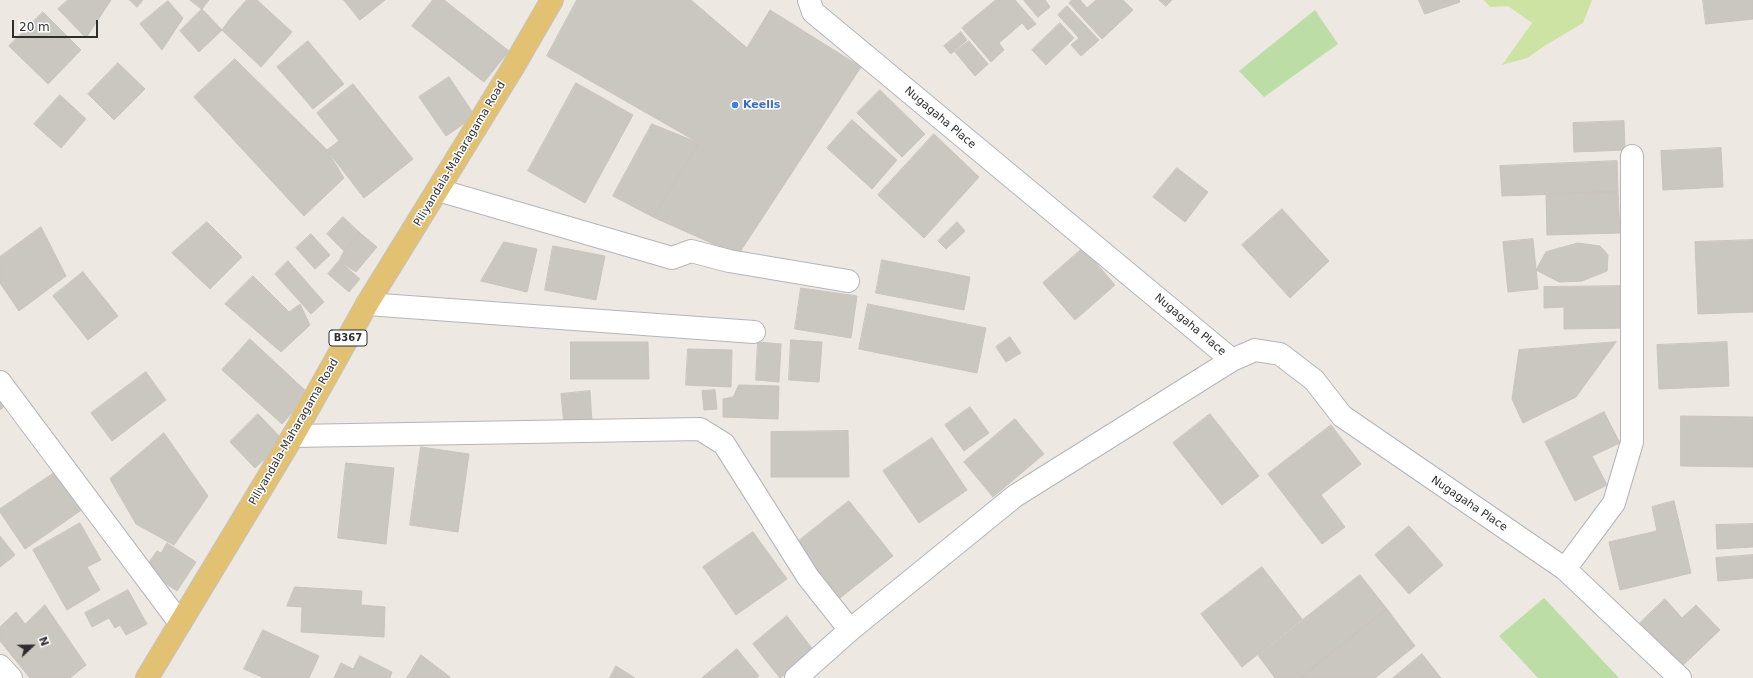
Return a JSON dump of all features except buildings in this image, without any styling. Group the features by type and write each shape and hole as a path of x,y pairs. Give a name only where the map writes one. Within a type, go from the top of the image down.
{"main road":[{"name":"Piliyandala-Maharagama Road","path":"147,678 293,436 367,304 438,190 552,0"}],"street":[{"name":"Nugagaha Place","path":"809,0 813,12 1232,360 1254,350 1280,354 1314,380 1342,416 1565,569 1680,678"},
{"path":"1565,569 1614,503 1632,442 1632,156"},
{"path":"438,190 672,258 691,251 729,261 848,281"},
{"path":"367,304 754,332"},
{"path":"796,678 850,630 1015,496 1232,360"},
{"path":"0,382 180,623"},
{"path":"293,436 700,429 724,444 808,577 850,630"},
{"path":"0,666 11,678"}],"green space":[{"path":"1484,0 1592,0 1583,23 1527,58 1502,65 1532,23 1508,6 1490,7"},
{"path":"1315,10 1338,44 1264,97 1239,71"},
{"path":"1544,598 1619,678 1538,678 1499,636"}],"place":[{"name":"Keells","path":"735,105"}]}
